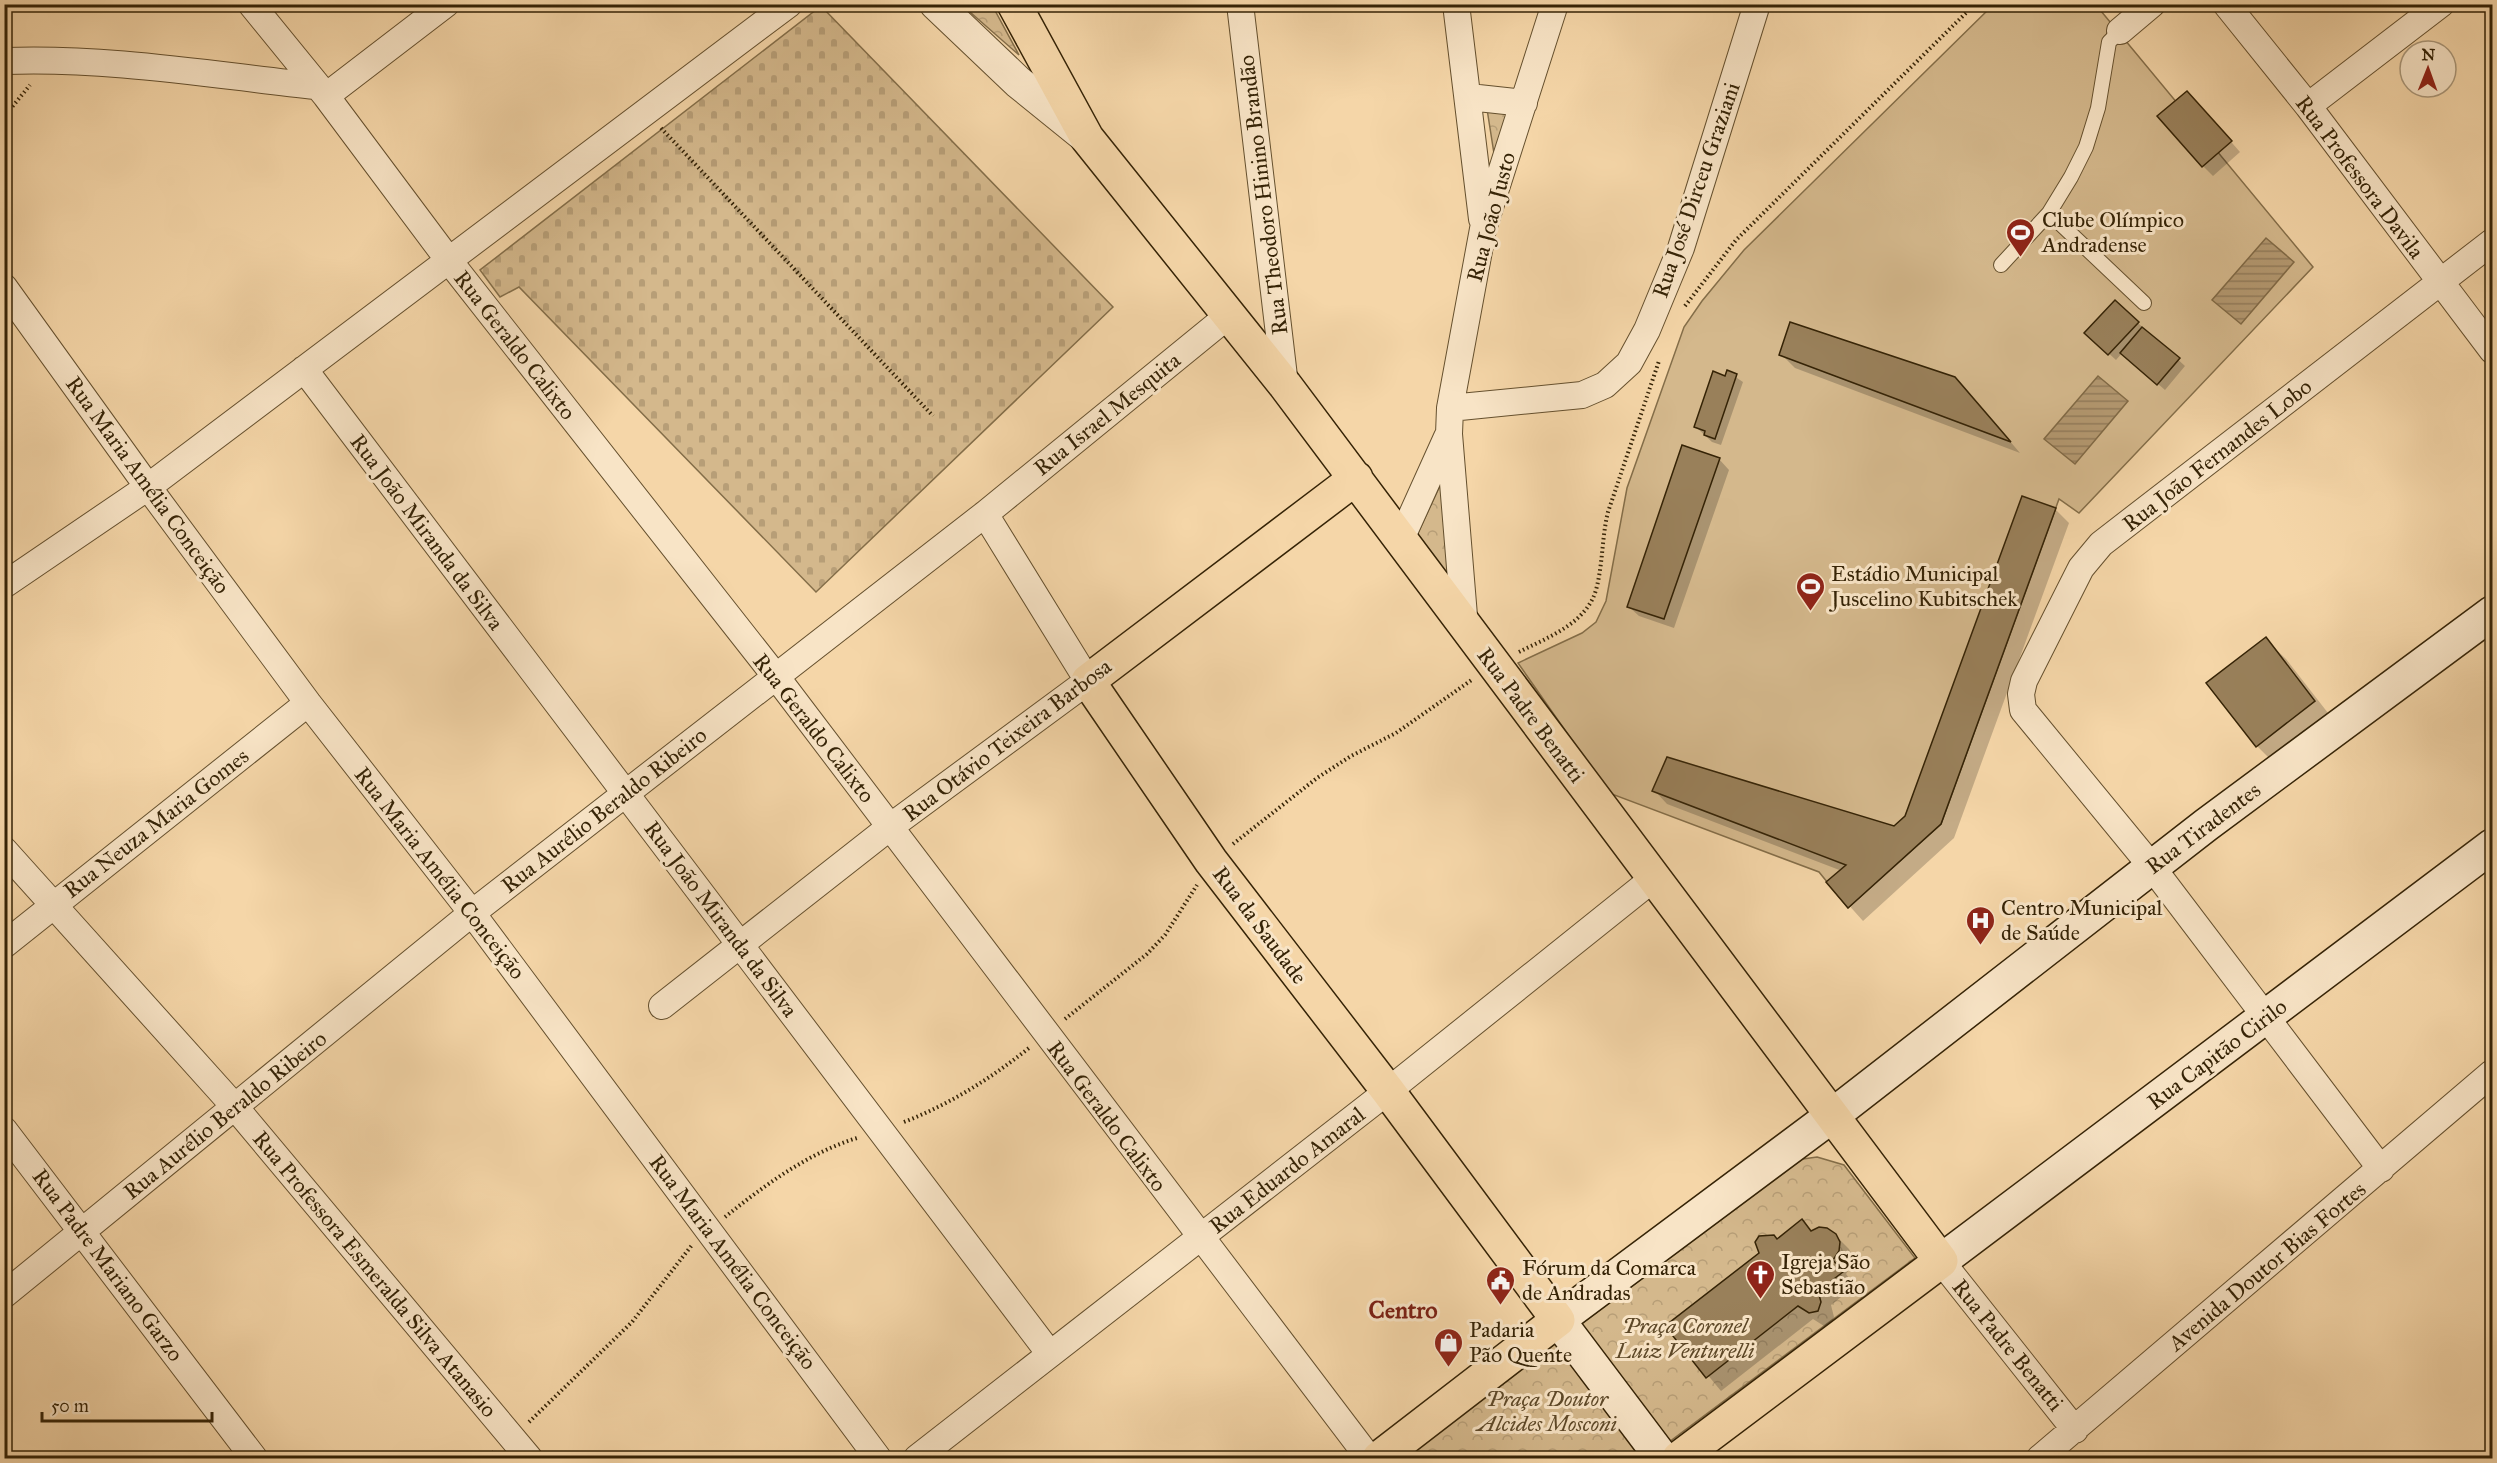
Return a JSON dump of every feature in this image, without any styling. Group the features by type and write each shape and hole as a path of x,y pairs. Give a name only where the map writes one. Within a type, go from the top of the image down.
{"main road":[{"name":"Rua Padre Benatti","path":"1014,4 1087,138 1285,384 1465,629 1833,1115"},
{"name":"Rua Otávio Teixeira Barbosa","path":"1088,681 1356,478"},
{"name":"Rua Tiradentes","path":"1833,1115 2152,867 2493,613"},
{"name":"Rua da Saudade","path":"1088,681 1211,861 1388,1091 1558,1320"},
{"name":"Rua Capitão Cirilo","path":"1941,1261 2493,846"},
{"path":"1379,1458 1558,1320 1833,1115 1941,1261 1679,1458"},
{"path":"1558,1320 1662,1458"}],"street":[{"name":"Rua Geraldo Calixto","path":"251,4 775,676 1199,1238 1369,1458"},
{"path":"4,60 47,59 321,91 446,4"},
{"path":"4,585 148,487 649,113 789,4"},
{"path":"936,4 1018,82 1087,138"},
{"path":"1033,4 1038,51 1037,96"},
{"name":"Rua Theodoro Hinino Brandão","path":"1240,4 1285,384"},
{"path":"1456,4 1469,97 1483,229"},
{"name":"Rua João Justo","path":"1465,629 1449,434 1450,408 1483,229 1555,4"},
{"name":"Rua José Dirceu Graziani","path":"1450,408 1582,395 1605,385 1629,363 1647,330 1681,248 1757,4"},
{"path":"2120,31 2152,4"},
{"name":"Rua Professora Davila","path":"2226,4 2308,106 2439,283 2493,350"},
{"path":"2308,106 2441,4"},
{"path":"1469,97 1524,103"},
{"name":"Rua João Fernandes Lobo","path":"2381,1169 2152,867 2023,710 2021,694 2024,681 2089,556 2493,242"},
{"name":"Rua Maria Amélia Conceição","path":"4,287 308,703 472,913 710,1229 878,1458"},
{"name":"Rua Israel Mesquita","path":"985,514 1230,315"},
{"name":"Rua João Miranda da Silva","path":"304,369 1050,1354"},
{"path":"1401,539 1449,434"},
{"name":"Rua Aurélio Beraldo Ribeiro","path":"4,1295 472,913 985,514"},
{"name":"Rua da Saudade","path":"985,514 1088,681"},
{"name":"Rua Otávio Teixeira Barbosa","path":"662,1006 890,827 1088,681"},
{"name":"Rua Neuza Maria Gomes","path":"4,945 308,703"},
{"name":"Rua Professora Esmeralda Silva Atanasio","path":"4,850 235,1107 529,1458"},
{"name":"Rua Eduardo Amaral","path":"917,1458 1388,1091 1654,878"},
{"name":"Avenida Doutor Bias Fortes","path":"2040,1458 2493,1073"},
{"name":"Rua Padre Mariano Garzo","path":"4,1130 84,1231 254,1458"},
{"name":"Rua Padre Benatti","path":"1941,1261 2075,1430"}],"lane":[{"path":"2001,265 2049,213 2086,147 2098,108 2109,42 2120,31"},
{"path":"2049,213 2144,303"}],"path":[{"path":"1681,313 1697,288 1736,240 1976,4"},
{"path":"4,117 17,104 47,59"},
{"path":"649,113 679,150 933,416"},
{"path":"486,1458 512,1438 576,1379 632,1322 687,1249 762,1188 813,1157 849,1141 934,1111 980,1085 1147,954 1165,935 1211,861 1317,778 1351,756 1396,733 1493,665 1567,628 1580,616 1597,588 1608,512 1661,357"}],"green space":[{"path":"962,5 992,5 1019,55"},
{"path":"1993,5 2096,5 2313,267 2079,513 2059,499 1941,824 1848,908 1819,872 1609,793 1518,663 1582,633 1596,622 1606,601 1627,488 1684,327 1702,301 1744,250"},
{"path":"821,6 1113,307 816,592 519,287 500,297 480,270"},
{"path":"1487,109 1511,113 1495,160"},
{"path":"1445,475 1452,583 1417,535"},
{"name":"Praça Coronel Luiz Venturelli","path":"1817,1157 1844,1165 1915,1258 1669,1442 1580,1325 1794,1165 1803,1159"},
{"name":"Praça Doutor Alcides Mosconi","path":"1556,1343 1643,1458 1405,1458"}],"shaded area":[{"path":"2266,238 2294,262 2241,324 2212,300"},
{"path":"2098,376 2128,401 2075,464 2044,439"}],"building":[{"path":"2187,91 2232,141 2202,167 2157,116"},
{"path":"2115,300 2139,322 2108,355 2084,333"},
{"path":"1790,322 1955,377 2011,442 1779,355"},
{"path":"2142,327 2180,358 2157,385 2120,353"},
{"path":"1727,370 1737,374 1715,439 1704,435 1705,431 1694,427 1713,371 1725,376"},
{"path":"1682,445 1720,458 1664,619 1627,607"},
{"path":"2022,496 2056,508 1941,824 1848,908 1826,882 1846,865 1652,791 1667,757 1894,826 1905,816"},
{"path":"2266,637 2315,701 2256,747 2206,683"},
{"name":"Igreja São Sebastião","path":"1802,1219 1811,1231 1819,1227 1827,1228 1836,1234 1840,1242 1839,1251 1833,1260 1843,1272 1818,1291 1821,1302 1818,1311 1809,1313 1798,1306 1706,1378 1665,1326 1759,1253 1755,1242 1759,1236 1774,1235 1777,1239"}],"place":[{"name":"Clube Olímpico Andradense","path":"2021,258"},
{"name":"Estádio Municipal Juscelino Kubitschek","path":"1810,612"},
{"name":"Centro Municipal de Saúde","path":"1980,946"},
{"name":"Igreja São Sebastião","path":"1760,1300"},
{"name":"Fórum da Comarca de Andradas","path":"1501,1306"},
{"name":"Padaria Pão Quente","path":"1448,1368"}],"district":[{"name":"Centro","path":"1403,1310"}]}
